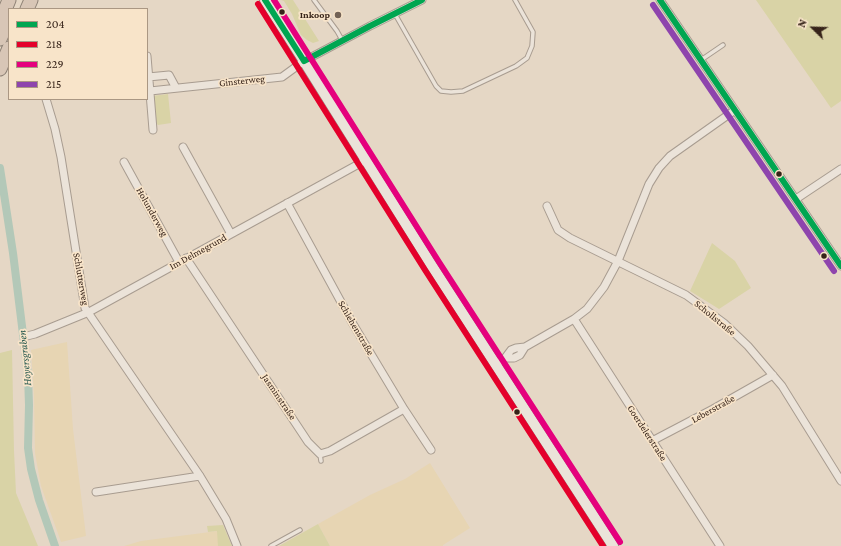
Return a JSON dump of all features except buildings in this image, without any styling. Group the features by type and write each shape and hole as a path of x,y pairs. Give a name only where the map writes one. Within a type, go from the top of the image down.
{"highway":[{"path":"0,22 9,0"},
{"path":"0,39 8,21"},
{"path":"0,69 8,50"}],"main road":[{"path":"265,0 613,546"}],"street":[{"name":"Ginsterweg","path":"150,91 282,76 304,61 421,0"},
{"path":"660,0 841,266"},
{"path":"153,130 148,77 169,74 176,88"},
{"name":"Schlutterweg","path":"46,100 58,143 85,308 200,476 226,519 236,546"},
{"path":"496,364 505,358 514,358 520,355 525,347 574,319 587,309 604,287 618,261 649,184 659,168 670,156 735,110"},
{"path":"183,147 231,234"},
{"name":"Im Delmegrund","path":"27,336 89,312 366,160"},
{"name":"Holunderweg","path":"124,162 179,262"},
{"path":"796,199 841,169"},
{"name":"Schlehenstraße","path":"287,203 353,324 404,409 431,450"},
{"name":"Schollstraße","path":"547,206 558,230 570,238 686,295 724,323 748,346 782,386 841,481"},
{"name":"Jasminstraße","path":"186,258 308,442 320,457 404,409"},
{"name":"Goerdelerstraße","path":"574,319 720,546"},
{"name":"Leberstraße","path":"652,441 773,375"},
{"path":"96,492 200,476"}],"lane":[{"path":"314,0 343,40"},
{"path":"395,14 436,86 441,91 463,91 516,66 526,58 532,46 533,32 515,0"},
{"path":"701,60 723,45"},
{"path":"271,546 300,530"}],"shaded area":[{"path":"281,0 293,0 319,41 313,43 301,35 292,14 284,1"},
{"path":"756,0 841,0 841,101 831,108"},
{"path":"168,94 171,123 158,125 155,122 152,96"},
{"path":"712,243 735,261 751,288 719,309 690,291"},
{"path":"67,342 73,429 86,536 61,542 41,486 35,453 34,396 31,350"},
{"path":"12,350 16,493 38,546 0,546 0,353"},
{"path":"430,463 470,528 443,546 330,546 318,524 370,495 405,479"},
{"path":"318,524 330,546 279,546 302,533"},
{"path":"223,525 232,546 218,546 217,531 208,532 207,526"},
{"path":"218,531 218,546 124,546 141,541"}],"waterway":[{"name":"Hoyersgraben","path":"0,168 13,253 28,375 28,448 31,469 39,500 55,546"}],"transit line":[{"name":"204","path":"265,0 304,61"},
{"name":"229","path":"274,0 439,262 620,542"},
{"name":"204","path":"304,61 422,0"},
{"name":"204","path":"660,0 841,266"},
{"name":"218","path":"258,4 425,270 603,546"},
{"name":"215","path":"653,5 834,271"}],"place":[{"name":"Inkoop","path":"338,15"}]}
